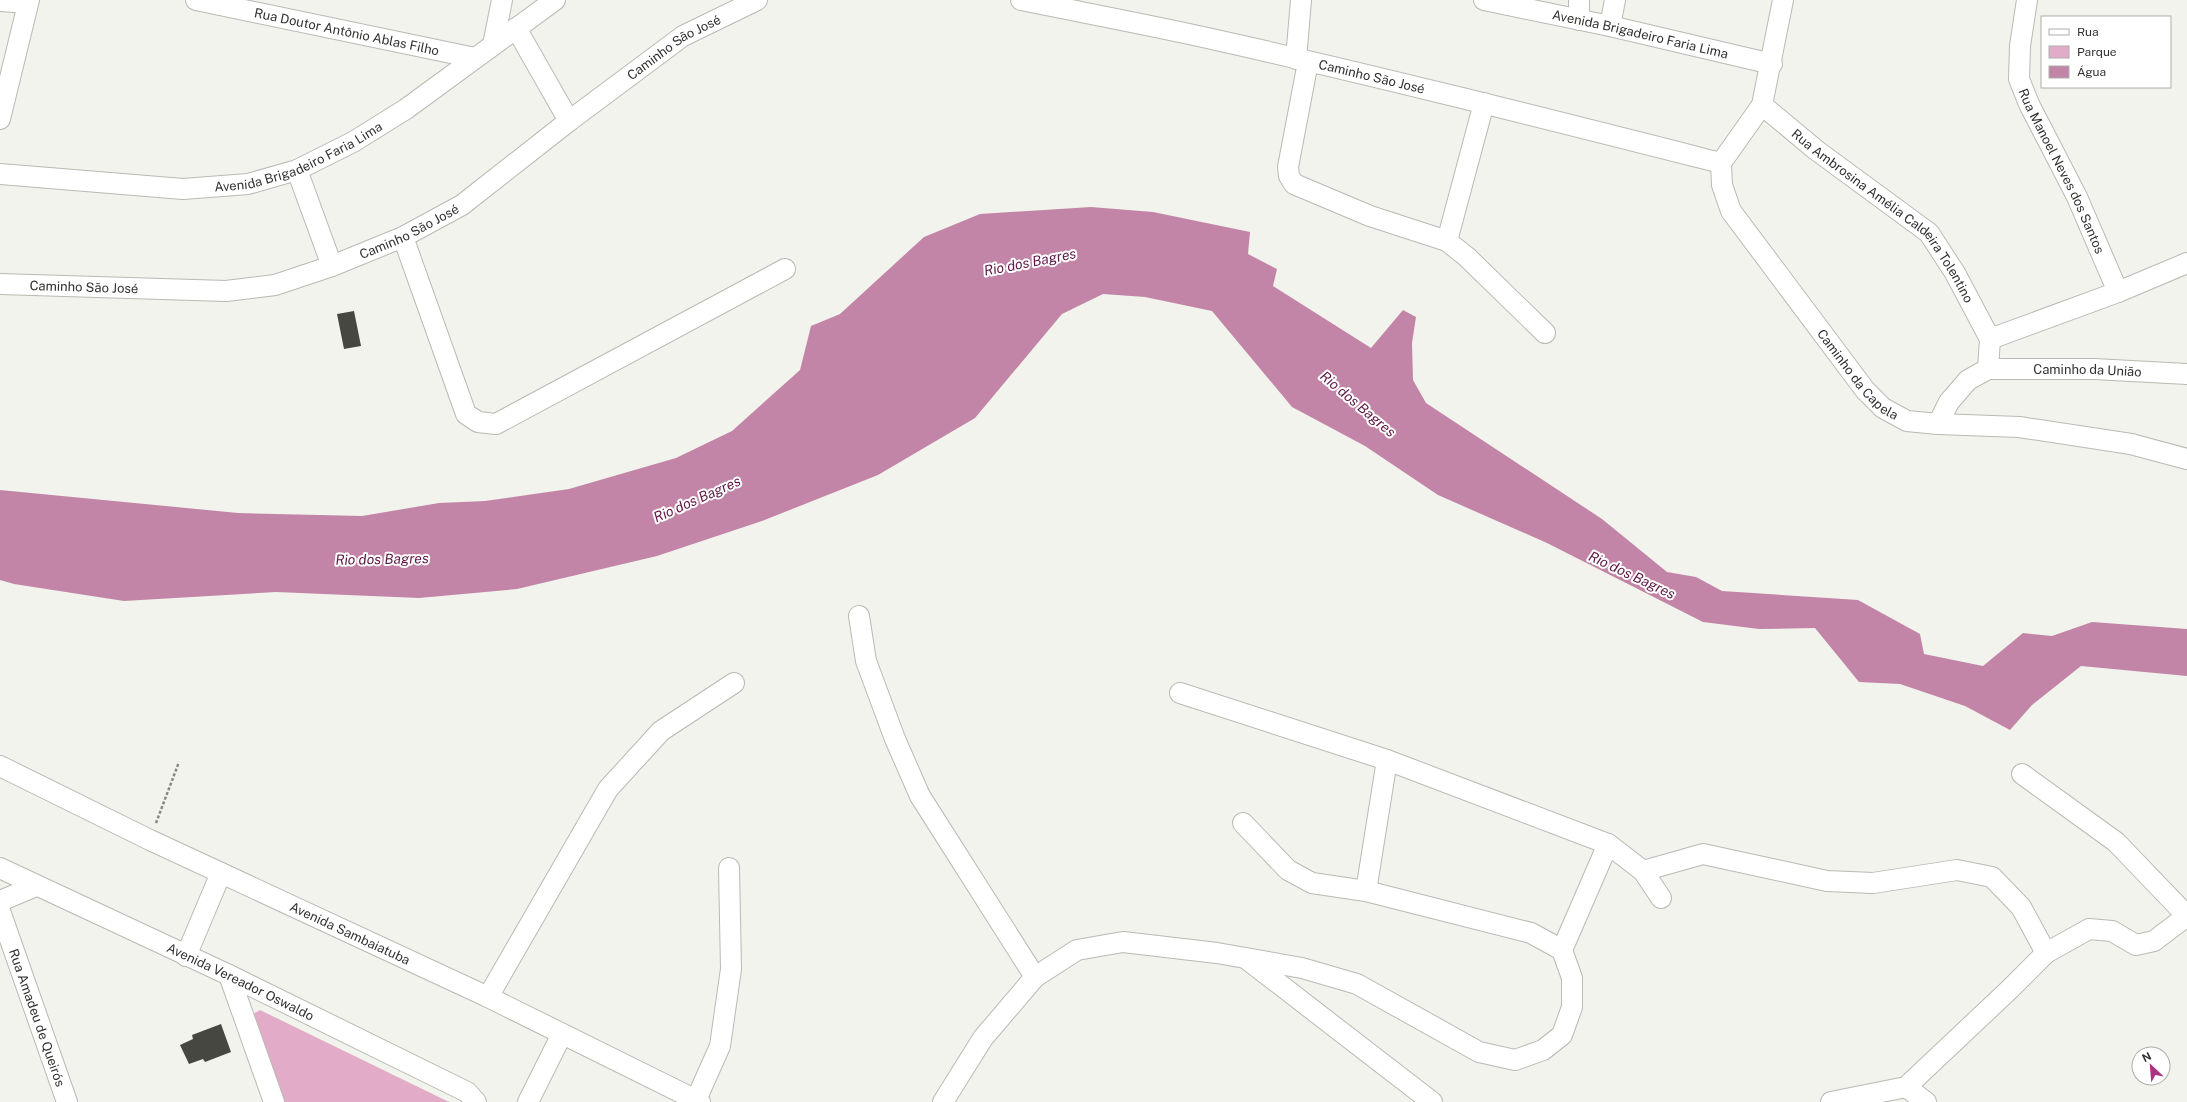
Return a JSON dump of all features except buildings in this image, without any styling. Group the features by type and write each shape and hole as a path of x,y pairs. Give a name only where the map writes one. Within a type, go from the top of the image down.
{"street":[{"name":"Rua Doutor Antônio Ablas Filho","path":"196,0 475,58"},
{"path":"493,45 502,0"},
{"name":"Avenida Brigadeiro Faria Lima","path":"0,174 183,190 248,184 297,170 353,142 406,109 555,0"},
{"name":"Caminho São José","path":"0,284 226,291 275,285 332,266 403,237 462,205 569,121 684,36 757,0"},
{"name":"Caminho São José","path":"1021,0 1211,39 1302,60 1484,103 1720,163"},
{"path":"1301,0 1302,60 1288,167 1289,176 1294,184 1370,216 1447,241 1467,257 1545,333"},
{"name":"Avenida Brigadeiro Faria Lima","path":"1484,0 1540,6 1579,20 1772,64"},
{"path":"1579,0 1579,20"},
{"path":"1610,26 1615,0"},
{"path":"1720,163 1762,105 1772,64 1783,0"},
{"name":"Rua Manoel Neves dos Santos","path":"2027,0 2020,46 2019,79 2028,104 2076,197 2118,292"},
{"path":"0,1 28,2 0,120"},
{"path":"516,28 569,121"},
{"path":"1447,241 1484,103"},
{"name":"Rua Ambrosina Amélia Caldeira Tolentino","path":"1762,105 1816,150 1929,234 1955,273 1990,339"},
{"name":"Caminho da Capela","path":"1720,163 1722,185 1731,211 1865,390 1884,408 1907,421 1938,424 2019,427 2131,444 2187,458"},
{"path":"297,170 332,266"},
{"path":"403,237 466,414 478,422 496,424 785,269"},
{"path":"1938,424 1949,402 1968,380 1988,369 1990,339 2118,292 2187,263"},
{"name":"Caminho da União","path":"1988,369 2094,369 2187,374"},
{"path":"859,616 866,661 895,739 920,796 1035,977"},
{"path":"488,997 608,789 661,731 734,683"},
{"path":"1180,693 1387,760 1608,844 1643,871 1661,898"},
{"path":"1366,891 1387,760"},
{"name":"Avenida Sambaiatuba","path":"0,766 221,874 488,997 698,1101"},
{"path":"1831,1102 1906,1086 2010,989 2046,953 2090,929 2112,931 2136,945 2154,941 2187,916 2116,842 2022,774"},
{"path":"944,1102 983,1038 1035,977 1077,950 1123,942 1246,958 1302,968 1357,984 1479,1052 1515,1060 1543,1050 1562,1035 1572,1006 1572,978 1562,950 1531,932 1366,891 1312,883 1288,870 1243,823"},
{"path":"1562,950 1608,844"},
{"path":"1643,871 1703,854 1828,881 1873,883 1956,870 1992,877 2021,906 2046,953"},
{"name":"Avenida Vereador Oswaldo","path":"0,868 229,975 467,1092 476,1102"},
{"path":"698,1101 720,1046 731,969 729,868"},
{"path":"186,956 221,874"},
{"path":"0,901 36,886"},
{"name":"Rua Amadeu de Queirós","path":"0,911 68,1102"},
{"path":"1246,958 1432,1102"},
{"path":"229,975 274,1102"},
{"path":"528,1102 562,1034"},
{"path":"1906,1086 1926,1102"}],"path":[{"path":"150,840 179,762"}],"green space":[{"path":"260,1010 449,1102 279,1102 253,1014"}],"water":[{"name":"Rio dos Bagres","path":"1091,207 1153,212 1250,232 1248,254 1277,269 1273,286 1371,348 1403,310 1416,317 1412,343 1413,380 1426,403 1602,519 1667,572 1696,577 1722,591 1858,600 1920,634 1924,654 1983,666 2023,633 2052,636 2092,622 2187,629 2187,676 2081,666 2032,705 2010,730 1965,706 1900,684 1859,682 1815,628 1759,629 1703,622 1547,543 1438,495 1365,446 1292,407 1212,311 1145,297 1103,294 1062,314 975,418 878,475 762,521 657,556 517,589 419,598 276,592 124,601 14,584 0,580 0,490 238,513 362,516 439,503 485,501 569,489 676,458 732,431 800,370 811,326 840,314 924,237 980,214"}]}
